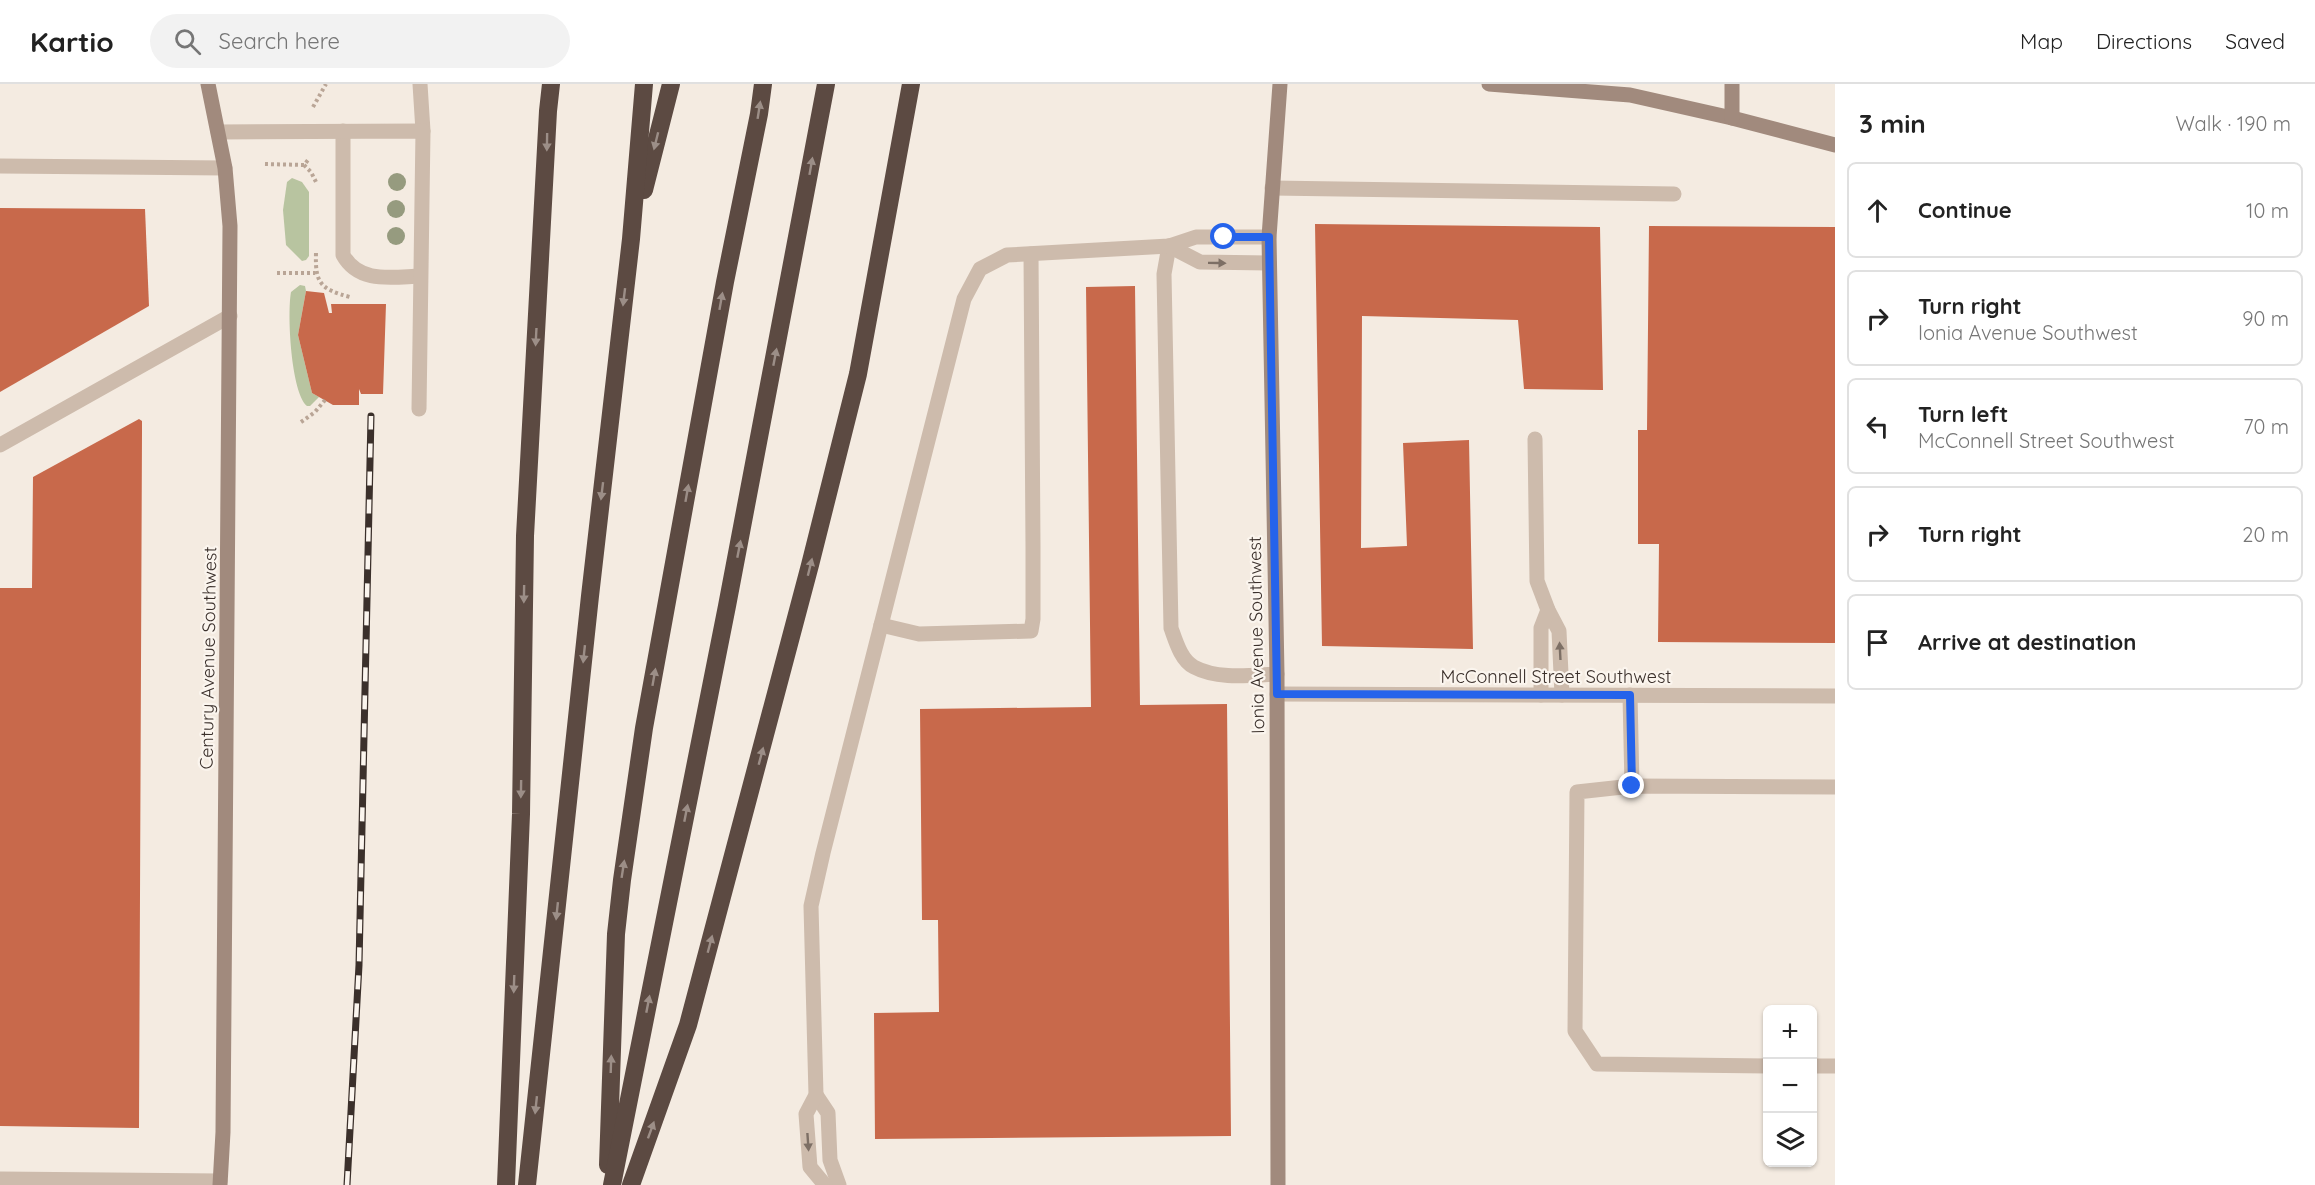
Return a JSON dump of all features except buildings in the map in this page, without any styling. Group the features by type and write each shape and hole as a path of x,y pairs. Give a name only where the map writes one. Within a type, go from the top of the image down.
{"highway":[{"path":"506,1185 521,814 525,536 551,84"},
{"path":"527,1185 631,239 644,84"},
{"path":"631,239 671,84"},
{"path":"607,1185 616,934 620,891 644,728 724,282 759,114 763,84"},
{"path":"612,1185 728,606 826,84"},
{"path":"631,1185 688,1025 810,565 858,374 911,84"}],"street":[{"name":"Century Avenue Southwest","path":"208,84 225,168 230,226 223,1132 220,1183"},
{"path":"419,409 423,131 420,84"},
{"name":"Ionia Avenue Southwest","path":"1278,1185 1277,674 1269,237 1280,84"},
{"path":"1489,84 1630,95 1732,117 1835,145"},
{"path":"1732,84 1732,117"},
{"path":"342,131 342,255 349,267 373,277 420,276"},
{"path":"218,132 423,131"},
{"path":"0,166 225,168"},
{"path":"1272,188 1674,194"},
{"path":"825,1185 810,1167 806,1114 816,1095 811,906 964,299 980,269 1007,255 1169,246 1196,237 1269,237"},
{"path":"1169,246 1200,262 1269,263"},
{"path":"1169,246 1164,274 1171,628 1177,647 1193,667 1212,674 1277,674"},
{"path":"881,625 919,634 1030,631 1033,559 1031,254"},
{"path":"0,446 230,316"},
{"path":"1535,439 1537,581 1559,631 1562,695"},
{"path":"1541,695 1541,627 1548,610"},
{"name":"McConnell Street Southwest","path":"1277,694 1835,696"},
{"path":"1630,695 1632,786"},
{"path":"1763,1066 1597,1064 1575,1031 1577,792 1632,786 1835,787"},
{"path":"1817,1066 1835,1066"},
{"path":"816,1095 828,1113 830,1160 839,1185"},
{"path":"0,1179 54,1182 220,1183"}],"path":[{"path":"308,115 326,84"},
{"path":"265,164 304,165 308,160"},
{"path":"277,273 315,273"},
{"path":"301,422 315,412 325,400"}],"green space":[{"path":"292,178 302,182 309,192 309,256 302,261 286,245 283,210 287,182"},
{"path":"300,285 305,286 306,291 298,335 312,393 319,397 310,406 307,406 302,398 297,385 292,352 291,292"}],"railway":[{"path":"347,1185 359,965 371,416"}],"route":[{"path":"1224,237 1269,237 1277,694 1630,695 1632,786"}]}
